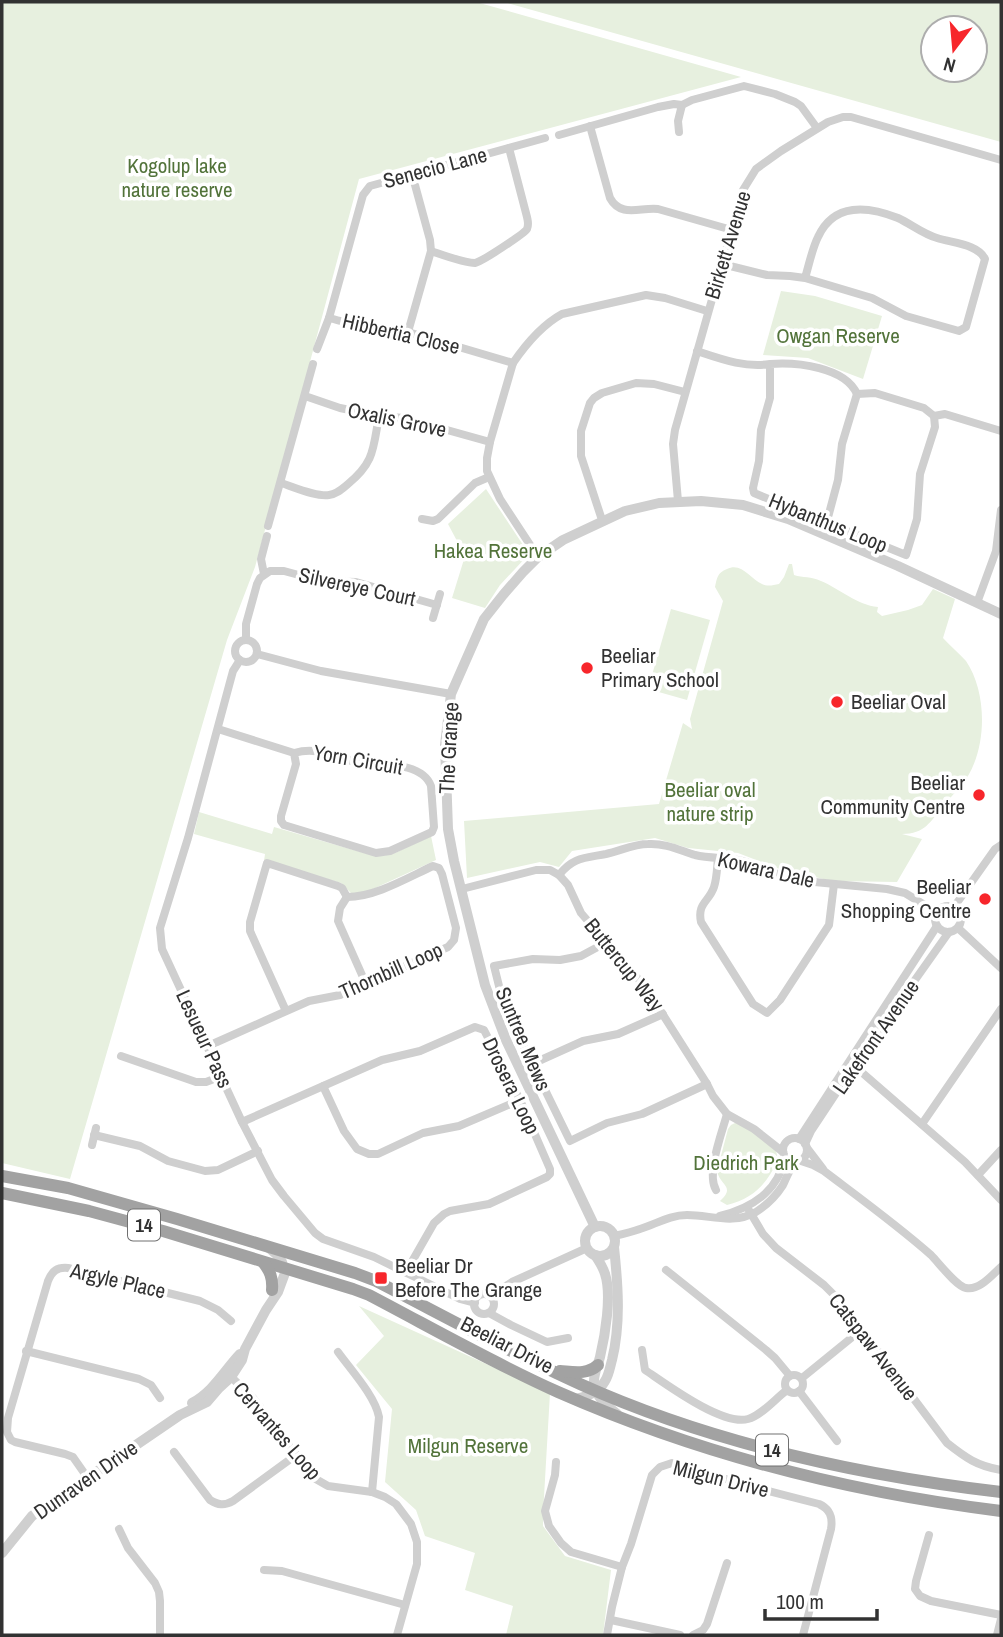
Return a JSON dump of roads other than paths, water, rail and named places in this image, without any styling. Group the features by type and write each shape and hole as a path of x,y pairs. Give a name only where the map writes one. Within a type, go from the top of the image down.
{"highway":[{"name":"Beeliar Drive","path":"2,1176 68,1188 315,1259 376,1281 504,1348 596,1391 714,1434 793,1456 867,1472 1001,1492"},
{"name":"Beeliar Drive","path":"2,1193 89,1211 163,1231 369,1295 573,1399 717,1451 793,1473 910,1498 1001,1511"},
{"path":"263,1262 271,1272 272,1290"},
{"path":"553,1370 586,1372 598,1365"}],"street":[{"path":"559,135 658,107 682,105 744,86 775,93 795,102 817,128"},
{"path":"679,132 678,121 682,105"},
{"name":"Birkett Avenue","path":"678,502 673,444 685,392 743,190 756,169 817,128 836,119 851,117 1001,160"},
{"path":"590,126 613,205 627,211 658,209 732,230"},
{"name":"Senecio Lane","path":"317,349 329,318 363,195 370,186 545,138"},
{"path":"431,251 476,263 524,233 528,224 527,217 509,148"},
{"path":"408,332 431,251 412,174"},
{"path":"722,264 767,275 805,278 873,298 906,316 957,331 966,327 985,264 983,255 975,249 931,236 889,215 867,209 849,209 823,228 805,278"},
{"path":"538,557 500,499 487,471 490,442 513,363 536,335 562,314 646,295 707,311"},
{"name":"Hibbertia Close","path":"329,318 382,331 408,332 513,363"},
{"path":"697,351 735,363 758,366 799,364 825,370 850,383 857,394 842,444 838,480 827,521"},
{"path":"268,526 313,364"},
{"name":"Hybanthus Loop","path":"771,364 770,398 761,430 760,461 753,491 755,494 911,557 920,474 935,427 934,416"},
{"path":"602,520 581,456 581,431 590,403 602,393 636,383 654,384 685,392"},
{"path":"857,394 874,393 924,408 934,416 945,414 1001,431"},
{"name":"Oxalis Grove","path":"305,396 340,408 414,420 490,442"},
{"path":"281,483 320,495 328,496 340,491 357,477 368,462 379,416"},
{"path":"422,519 438,519 475,483 489,477"},
{"name":"The Grange","path":"595,1227 506,1040 485,985 454,862 447,820 445,745 452,694 484,619 513,582 538,557 563,540 602,520 642,506 701,500 743,505 770,513 837,539 1001,614"},
{"path":"977,603 996,551 1001,510"},
{"path":"240,660 250,662 257,654 255,644 246,640 245,630 257,584 264,574 261,559 267,536"},
{"name":"Silvereye Court","path":"264,574 276,570 321,581 356,582 437,605"},
{"name":"Silvereye Court","path":"433,618 440,594"},
{"name":"Lesueur Pass","path":"246,640 241,641 235,650 240,660 233,671 188,838 160,928 162,948 242,1122 277,1188 319,1236 374,1257 460,1299 475,1303"},
{"path":"257,654 321,671 452,694"},
{"name":"Yorn Circuit","path":"218,729 293,753 317,750 353,761 396,765 415,770 430,781 434,827 432,832 390,851 376,853 284,825 281,816 296,764 293,753"},
{"name":"Kowara Dale","path":"559,875 576,859 646,844 666,844 696,855 748,862 794,880 905,893 936,912"},
{"path":"954,906 995,849 1001,845"},
{"path":"718,858 715,885 699,913 701,922 753,1004 767,1013 780,1000 829,925 834,884"},
{"path":"286,1011 250,931 250,922 267,863 342,888 347,897 340,908 338,921 366,984"},
{"name":"Thornbill Loop","path":"208,1046 309,1001 340,995 366,984 445,949 454,940 456,928 442,874 436,866 367,895 347,897"},
{"path":"462,889 536,870 550,870 559,875"},
{"name":"Buttercup Way","path":"559,875 568,885 582,913 646,988 727,1114 754,1129 787,1142"},
{"path":"954,906 959,911 961,917 958,928 949,932 937,926 934,916 940,907 954,906"},
{"name":"Lakefront Avenue","path":"804,1144 937,926"},
{"path":"958,928 1001,967"},
{"name":"Lakefront Avenue","path":"852,1064 949,932"},
{"name":"Suntree Mews","path":"574,1153 504,1006 494,965 581,956 607,942"},
{"path":"922,1124 1001,1009"},
{"path":"531,1064 583,1041 618,1034 663,1014"},
{"name":"Drosera Loop","path":"242,1122 383,1060 420,1051 478,1027 484,1030 520,1100 550,1174 489,1204 443,1214 434,1223 406,1272"},
{"path":"121,1056 196,1082 206,1082 222,1076"},
{"path":"852,1064 978,1175 1001,1200"},
{"path":"570,1142 607,1123 642,1114 707,1084"},
{"path":"323,1086 344,1131 357,1149 369,1154 377,1154 423,1133 459,1126 520,1100"},
{"path":"716,1189 711,1182 727,1114"},
{"name":"Buttercup Way","path":"754,1129 784,1155"},
{"path":"92,1144 95,1132 140,1146 168,1161 205,1171 218,1170 258,1152"},
{"path":"749,1211 774,1184 783,1168 787,1142 792,1139 804,1144 824,1171"},
{"path":"490,1296 512,1282 591,1251 604,1256 608,1254 614,1241 674,1215 713,1218 749,1211 769,1203 792,1166 806,1157 804,1144"},
{"path":"978,1175 1001,1150"},
{"path":"784,1155 790,1161 813,1165 824,1171 901,1228 940,1263 958,1284 967,1289 977,1287 1001,1267"},
{"name":"Catspaw Avenue","path":"749,1211 763,1234 776,1248 824,1285 841,1302 947,1443 966,1458 987,1467 1001,1469"},
{"path":"573,1399 596,1391 605,1382 614,1353 618,1293 614,1241 612,1232 604,1227 595,1227 585,1238 605,1272 607,1300 606,1324 594,1380 596,1391 606,1405 622,1418"},
{"path":"261,1243 276,1254 283,1268 295,1261 315,1259"},
{"name":"Argyle Place","path":"87,1477 73,1457 15,1443 7,1432 8,1418 26,1351 52,1273 60,1268 68,1268 200,1301 218,1310 231,1321"},
{"name":"Dunraven Drive","path":"2,1553 32,1516 180,1415 207,1402 242,1360 245,1349 278,1292 285,1273 283,1268 279,1271 266,1310"},
{"path":"666,1270 775,1358 790,1376"},
{"path":"489,1313 494,1305 490,1296 480,1295 475,1303 476,1309 482,1314 489,1313 547,1342 568,1338"},
{"path":"802,1378 861,1330"},
{"path":"642,1350 645,1370 702,1406 737,1420 755,1416 787,1390"},
{"path":"26,1351 139,1379 151,1385 160,1398"},
{"path":"338,1352 378,1412 372,1492"},
{"path":"795,1374 802,1378 803,1384 799,1391 793,1393 787,1390 785,1384 790,1376 795,1374"},
{"name":"Cervantes Loop","path":"229,1375 253,1398 314,1478 338,1488 372,1492 385,1497 396,1504 411,1524 417,1542 417,1564 397,1635"},
{"path":"799,1391 837,1441"},
{"path":"174,1452 217,1504 233,1501 296,1455"},
{"path":"556,1462 545,1511 549,1526 570,1552 622,1567"},
{"name":"Milgun Drive","path":"607,1635 622,1567 652,1475 655,1470 672,1463 819,1504 831,1516 831,1529 803,1635"},
{"path":"119,1529 128,1548 159,1592 160,1635"},
{"path":"929,1535 914,1596 1001,1617 997,1635"},
{"path":"693,1635 703,1630 707,1624 727,1563"},
{"path":"264,1570 282,1571 405,1605"},
{"path":"611,1620 680,1635"}],"place":[{"name":"Beeliar Primary School","path":"587,668"},
{"name":"Beeliar Oval","path":"837,702"},
{"name":"Beeliar Community Centre","path":"979,795"},
{"name":"Beeliar Shopping Centre","path":"985,899"},
{"name":"Beeliar Dr Before The Grange","path":"381,1278"}],"park label":[{"name":"Kogolup lake nature reserve","path":"177,178"},
{"name":"Owgan Reserve","path":"838,336"},
{"name":"Hakea Reserve","path":"493,551"},
{"name":"Beeliar oval nature strip","path":"710,802"},
{"name":"Diedrich Park","path":"746,1163"},
{"name":"Milgun Reserve","path":"468,1446"}]}
